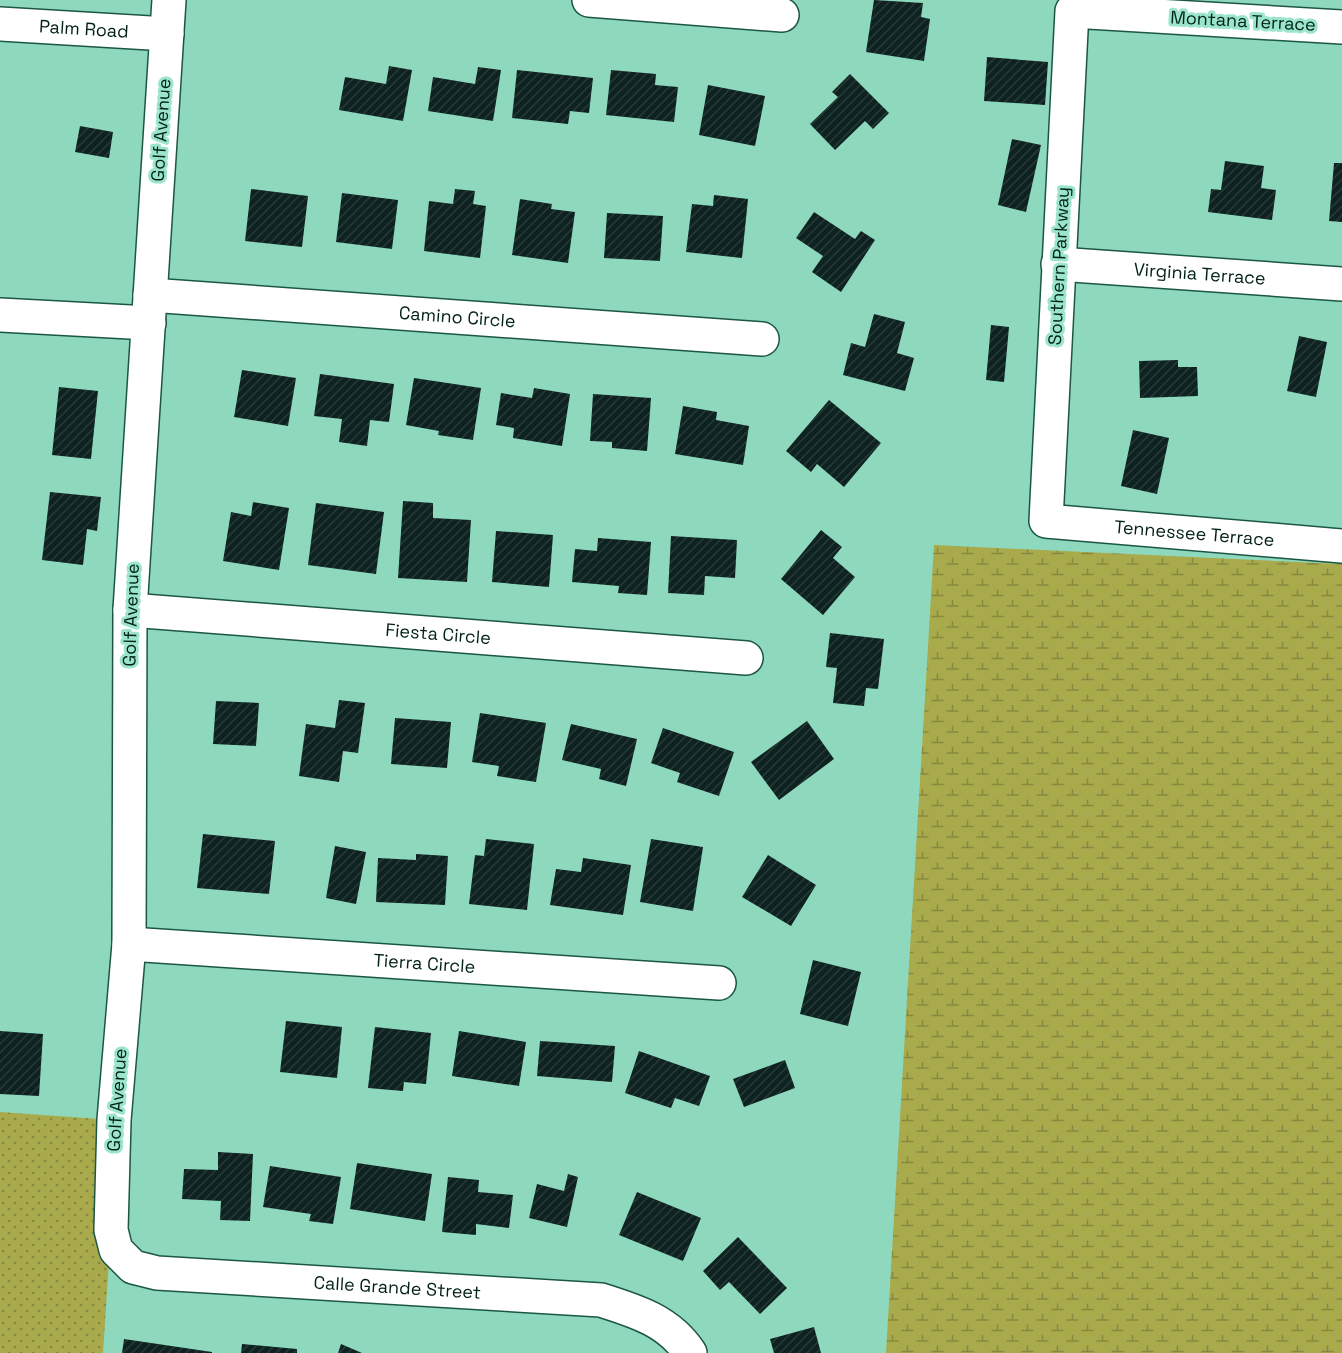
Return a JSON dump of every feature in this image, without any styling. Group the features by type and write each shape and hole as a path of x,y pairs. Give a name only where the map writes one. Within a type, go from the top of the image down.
{"street":[{"name":"Golf Avenue","path":"111,1230 114,1120 129,944 130,610 169,0"},
{"path":"589,0 782,15"},
{"name":"Montana Terrace","path":"1072,11 1342,27"},
{"name":"Southern Parkway","path":"1046,521 1072,11"},
{"name":"Palm Road","path":"0,24 167,34"},
{"name":"Virginia Terrace","path":"1058,264 1342,284"},
{"name":"Camino Circle","path":"0,315 149,309 762,339"},
{"name":"Tennessee Terrace","path":"1046,521 1342,546"},
{"name":"Fiesta Circle","path":"130,610 746,658"},
{"name":"Tierra Circle","path":"129,944 719,983"},
{"name":"Calle Grande Street","path":"111,1230 116,1250 133,1266 157,1274 601,1300 646,1314 684,1343 690,1353"}],"green space":[{"path":"934,545 1342,564 1342,1353 886,1353"},
{"path":"0,1112 114,1120 111,1230 103,1353 0,1353"}],"building":[{"path":"874,0 923,3 921,17 930,19 924,61 866,52"},
{"path":"987,57 1048,62 1045,105 984,101"},
{"path":"389,66 412,70 403,121 339,110 345,77 386,84"},
{"path":"478,67 501,70 493,121 428,111 433,77 475,84"},
{"path":"517,70 593,78 589,113 570,111 568,124 512,118"},
{"path":"611,70 656,74 655,85 678,87 674,122 606,115"},
{"path":"850,74 889,113 873,129 865,121 835,150 810,124 838,97 832,92"},
{"path":"708,85 765,96 755,146 699,135"},
{"path":"80,126 113,132 109,158 75,152"},
{"path":"1012,139 1041,145 1026,212 998,205"},
{"path":"1225,161 1264,166 1261,188 1276,190 1272,220 1208,212 1211,189 1221,190"},
{"path":"1334,163 1342,163 1342,222 1329,221"},
{"path":"251,189 308,196 302,247 245,241"},
{"path":"455,189 475,191 473,204 486,206 480,258 424,251 429,201 453,204"},
{"path":"342,193 398,200 392,249 336,242"},
{"path":"714,195 748,199 742,258 686,252 692,204 713,206"},
{"path":"520,199 552,204 551,209 575,212 568,263 512,255"},
{"path":"814,212 855,239 861,231 875,240 841,292 812,272 823,256 796,238"},
{"path":"607,213 663,216 660,261 604,258"},
{"path":"874,314 905,322 897,353 914,358 905,391 843,375 851,343 865,347"},
{"path":"991,325 1009,327 1004,382 986,380"},
{"path":"1299,336 1327,342 1316,397 1287,391"},
{"path":"1178,360 1178,367 1197,367 1198,396 1140,398 1139,361"},
{"path":"242,370 296,378 288,426 234,417"},
{"path":"320,374 394,384 389,422 370,420 367,446 339,442 342,419 314,416"},
{"path":"414,378 481,388 473,440 438,435 439,431 406,425"},
{"path":"59,387 98,391 91,459 52,455"},
{"path":"534,388 570,394 562,446 513,438 514,428 496,425 501,393 532,398"},
{"path":"593,394 651,398 647,451 612,448 612,442 590,441"},
{"path":"829,400 881,443 844,487 817,464 811,472 786,451"},
{"path":"683,406 717,412 716,420 749,426 743,465 675,454"},
{"path":"1133,430 1169,438 1157,494 1121,486"},
{"path":"50,492 101,497 97,531 87,529 83,565 42,560"},
{"path":"403,501 433,503 433,518 471,520 467,582 398,578"},
{"path":"253,502 289,508 279,570 223,561 231,512 251,516"},
{"path":"316,503 384,512 376,574 308,565"},
{"path":"821,530 842,547 833,558 855,577 823,615 781,579"},
{"path":"496,531 553,535 549,587 492,582"},
{"path":"671,536 737,540 735,578 705,576 704,595 668,593"},
{"path":"598,538 651,542 647,595 618,593 619,586 572,582 575,549 597,551"},
{"path":"830,633 884,639 878,689 866,688 864,706 833,703 837,668 826,667"},
{"path":"339,700 365,703 358,753 343,751 339,782 299,776 306,724 335,728"},
{"path":"216,701 259,703 256,746 213,744"},
{"path":"480,713 546,723 536,782 497,776 499,766 472,762"},
{"path":"395,718 451,722 447,768 391,764"},
{"path":"807,721 834,759 779,800 751,762"},
{"path":"571,724 637,739 626,786 599,779 601,769 562,760"},
{"path":"663,728 734,752 719,796 677,782 680,773 651,763"},
{"path":"203,834 275,841 269,894 197,888"},
{"path":"486,839 534,844 527,910 469,904 475,855 484,856"},
{"path":"651,839 703,847 693,911 640,902"},
{"path":"335,846 366,852 356,904 326,898"},
{"path":"416,854 448,856 445,905 376,902 378,858 416,860"},
{"path":"768,855 816,885 791,926 742,897"},
{"path":"583,858 631,865 623,915 550,905 556,869 581,872"},
{"path":"813,960 861,972 848,1026 800,1014"},
{"path":"286,1021 342,1027 337,1078 280,1072"},
{"path":"375,1027 431,1033 426,1084 404,1082 403,1091 368,1088"},
{"path":"0,1031 43,1034 39,1096 0,1094"},
{"path":"459,1031 526,1042 519,1086 452,1076"},
{"path":"540,1041 615,1046 612,1082 537,1076"},
{"path":"639,1051 710,1076 699,1106 675,1098 671,1108 625,1093"},
{"path":"785,1060 795,1088 744,1107 733,1079"},
{"path":"218,1152 253,1154 250,1221 220,1220 221,1201 182,1199 184,1169 218,1170"},
{"path":"357,1163 432,1174 425,1221 350,1209"},
{"path":"270,1166 341,1177 333,1224 309,1221 311,1214 263,1207"},
{"path":"568,1174 578,1177 567,1227 529,1218 537,1184 564,1191"},
{"path":"448,1177 479,1180 478,1192 513,1195 509,1228 476,1224 476,1235 442,1232"},
{"path":"637,1192 701,1218 683,1261 619,1235"},
{"path":"738,1237 787,1288 760,1314 729,1282 720,1290 703,1271"},
{"path":"814,1327 821,1353 774,1353 770,1339"},
{"path":"124,1339 212,1352 212,1353 122,1353"},
{"path":"242,1344 297,1349 297,1353 241,1353"},
{"path":"341,1344 362,1353 338,1353"}]}
